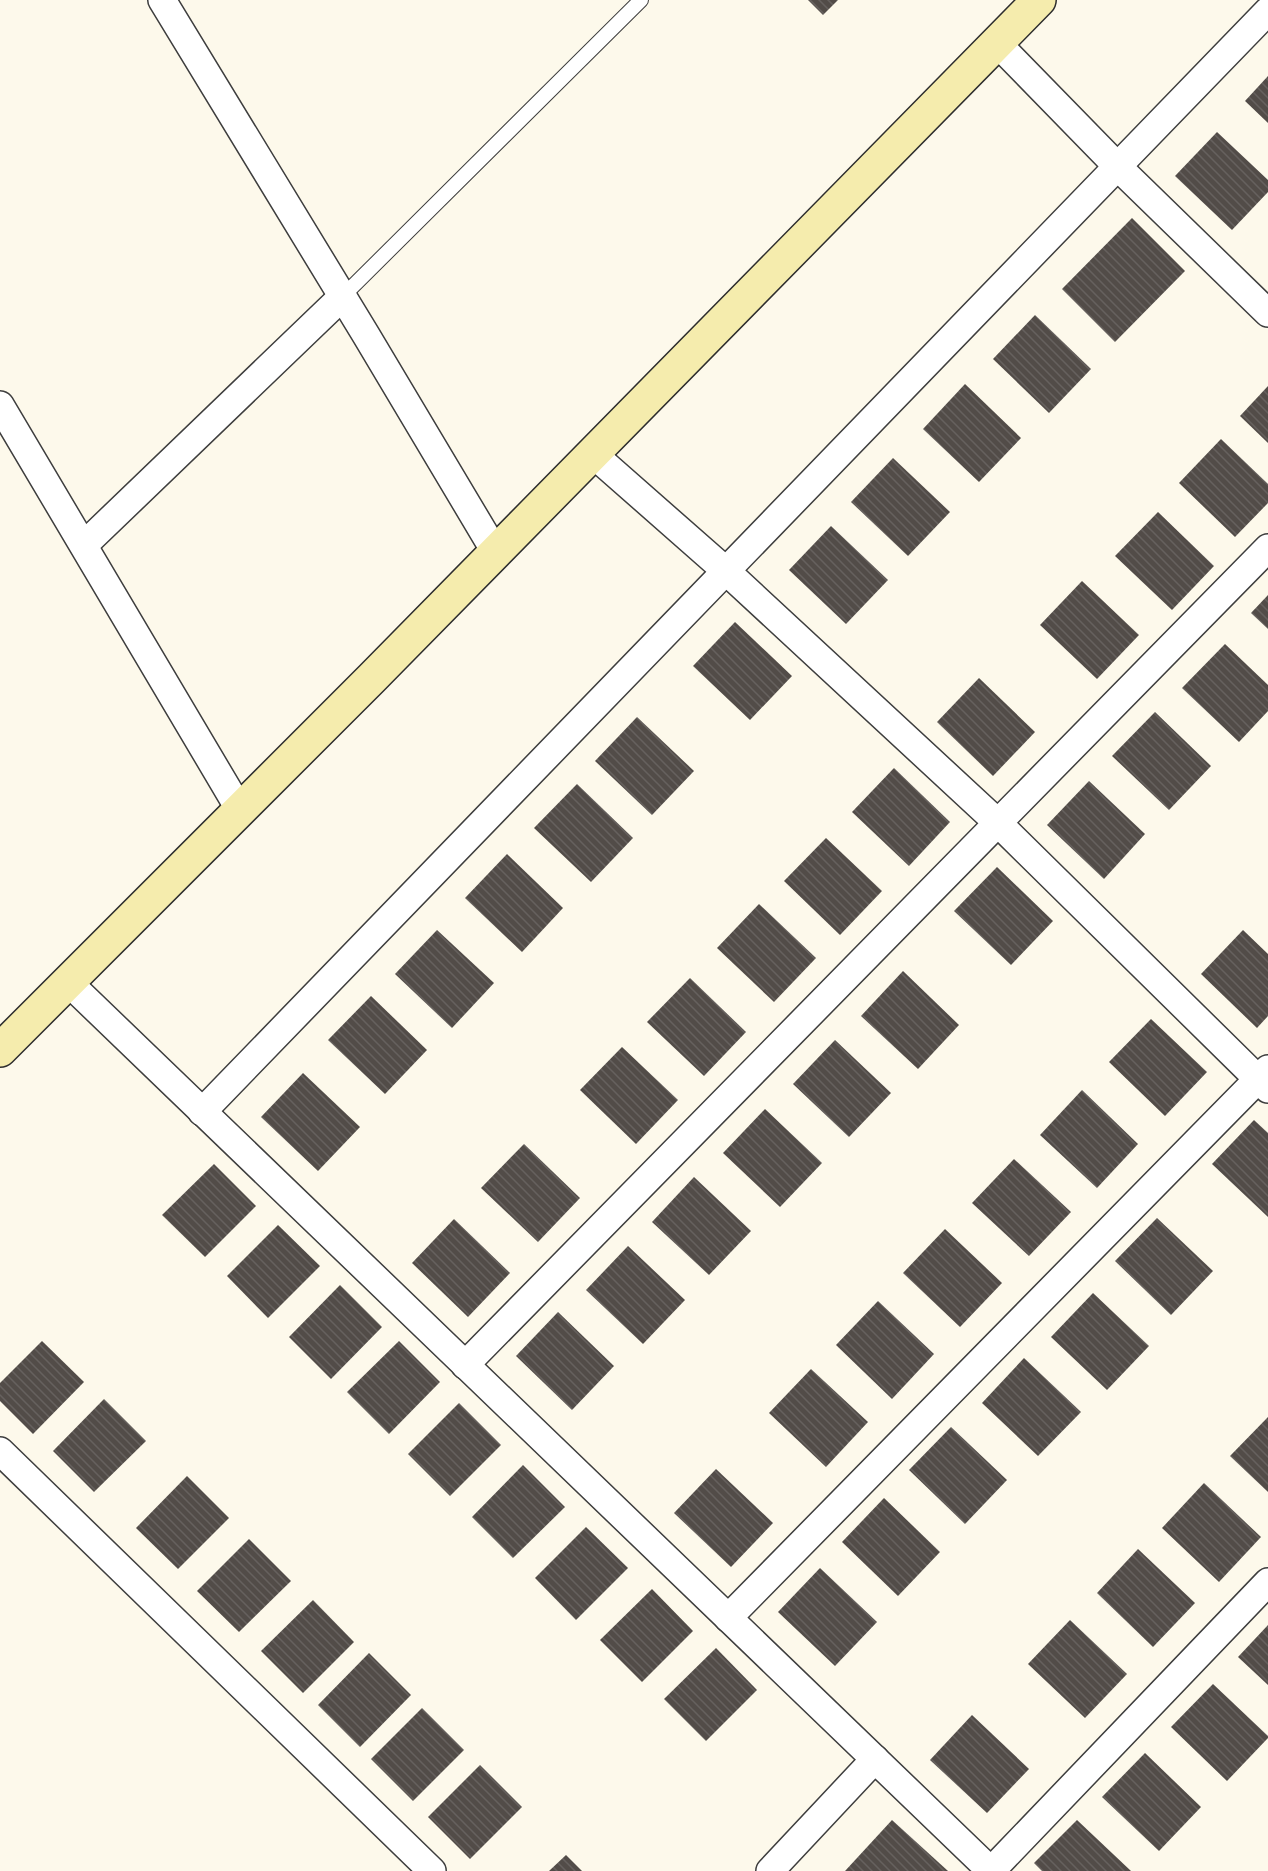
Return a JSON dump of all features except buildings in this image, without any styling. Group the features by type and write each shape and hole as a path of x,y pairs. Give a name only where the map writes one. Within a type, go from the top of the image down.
{"main road":[{"path":"0,1050 496,553 1039,0"}],"street":[{"path":"162,0 343,296 496,553"},
{"path":"202,1112 1268,11"},
{"path":"997,43 1118,167 1268,313"},
{"path":"84,545 343,296"},
{"path":"0,405 240,810"},
{"path":"593,454 726,571 998,823 1265,1079 728,1618"},
{"path":"465,1365 1268,548"},
{"path":"68,982 991,1871 1268,1582"},
{"path":"0,1450 432,1871"},
{"path":"770,1871 875,1759"}],"lane":[{"path":"343,296 641,0"}]}
